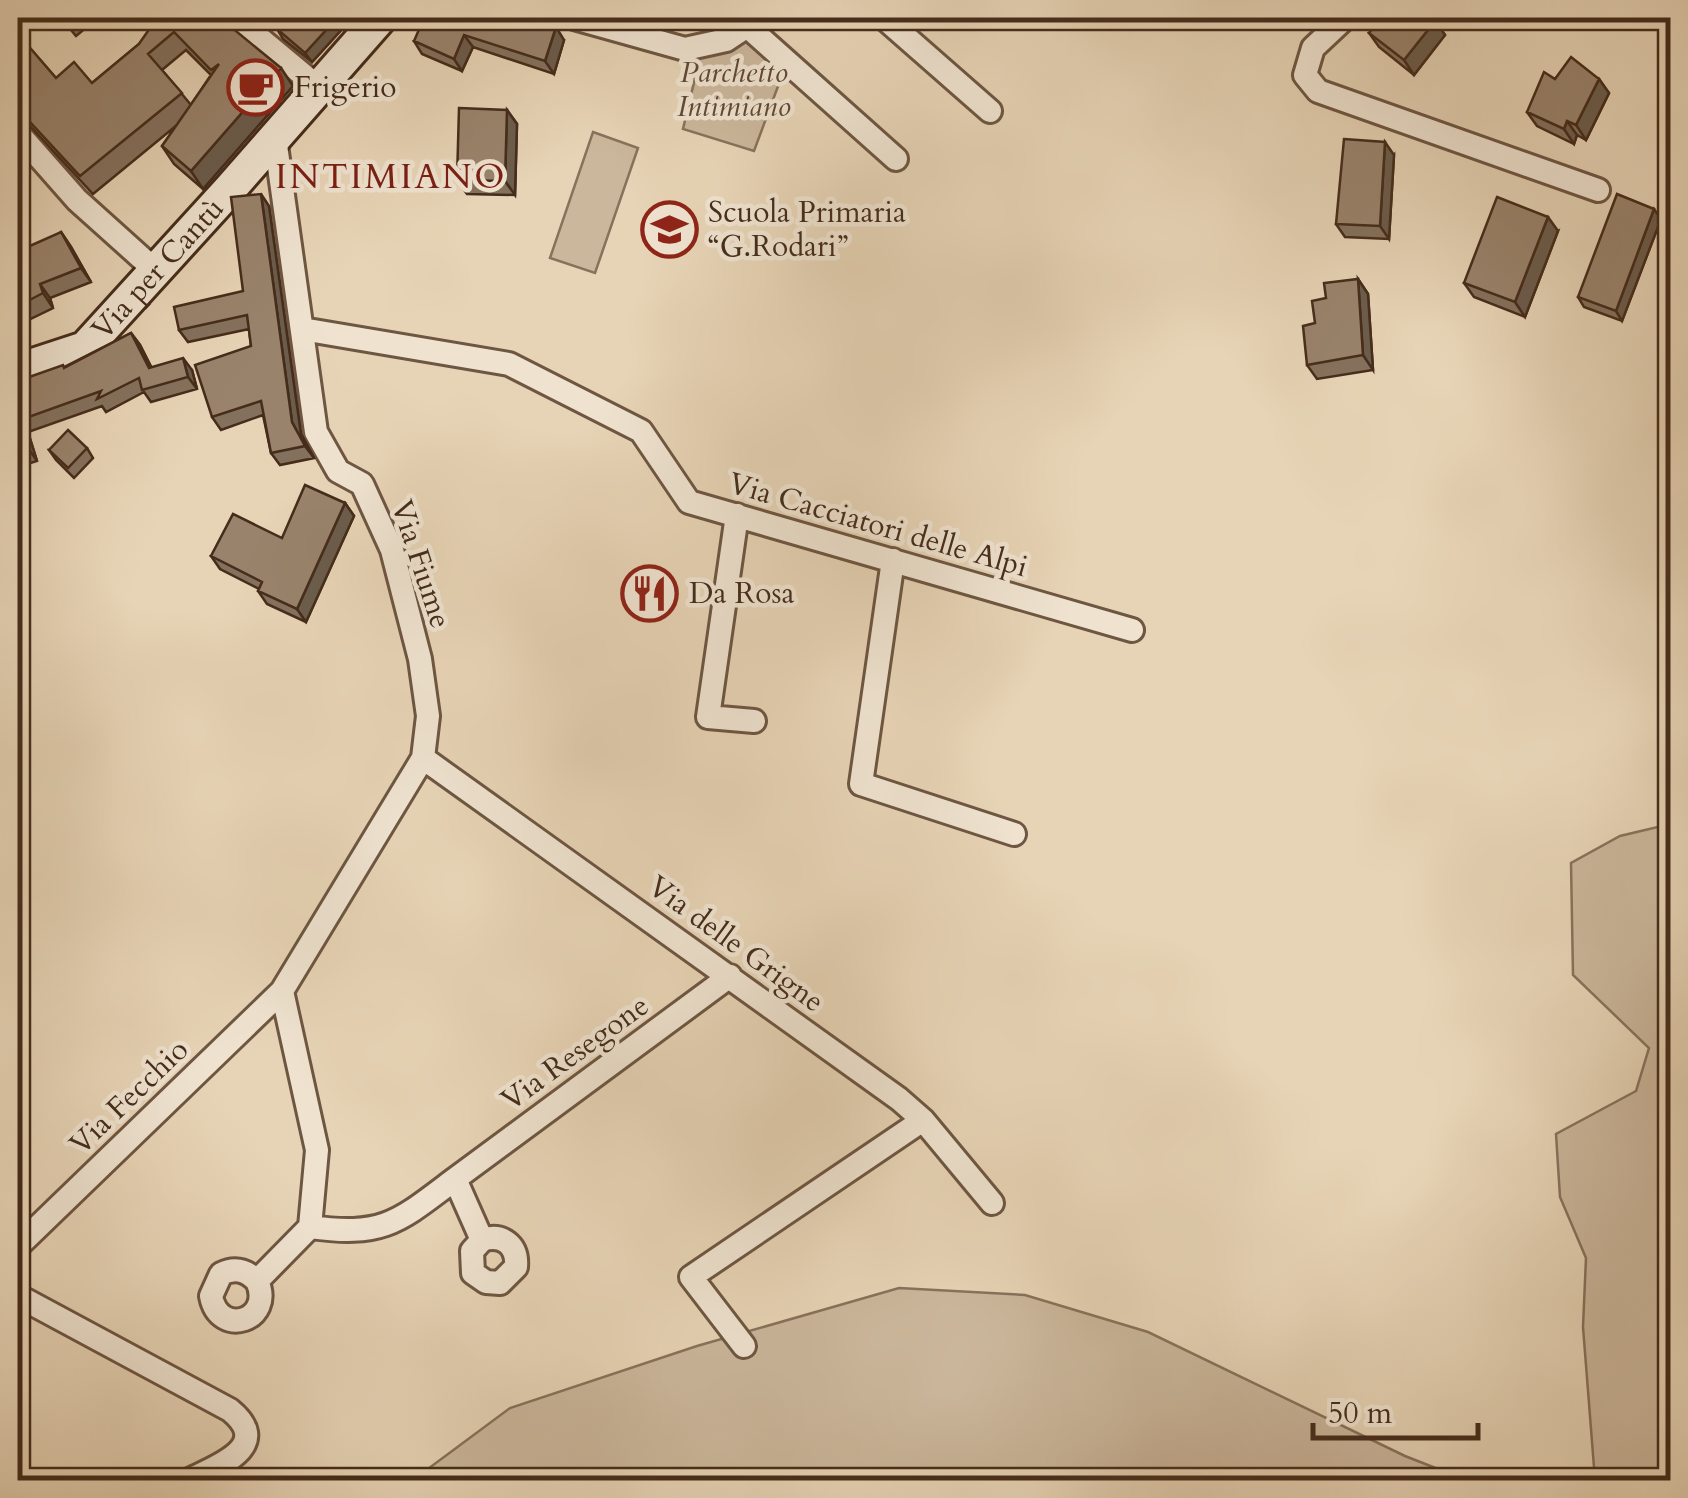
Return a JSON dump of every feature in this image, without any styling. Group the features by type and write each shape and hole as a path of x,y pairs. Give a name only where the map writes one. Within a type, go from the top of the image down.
{"street":[{"path":"235,18 318,88"},
{"name":"Via per Cantù","path":"18,370 85,348 380,18"},
{"path":"574,18 685,49 726,40 753,22 896,159"},
{"path":"884,18 990,111"},
{"path":"1345,18 1313,48 1305,74 1318,91 1598,190"},
{"path":"18,133 77,200 156,271"},
{"name":"Via Fiume","path":"275,138 316,432 338,471 362,484 392,550 420,659 428,716 422,758 282,991"},
{"name":"Via Cacciatori delle Alpi","path":"302,328 510,364 641,430 689,502 1132,630"},
{"path":"738,516 708,717 754,721"},
{"path":"893,560 861,784 1014,834"},
{"name":"Via delle Grigne","path":"422,758 730,976 923,1120 992,1203"},
{"name":"Via Resegone","path":"310,1227 370,1231 403,1218 730,976"},
{"path":"257,1281 310,1227 317,1150 282,991"},
{"name":"Via Fecchio","path":"18,1246 282,991"},
{"path":"744,1346 692,1278 923,1120"},
{"path":"454,1179 482,1240"},
{"path":"18,1296 242,1420 244,1446 235,1458 189,1480"}],"green space":[{"name":"Parchetto Intimiano","path":"747,26 787,62 754,151 683,129 699,61 683,56"},
{"path":"593,132 638,148 595,273 550,258"},
{"path":"1670,824 1670,1480 1595,1480 1583,1327 1586,1258 1560,1197 1556,1134 1636,1091 1649,1048 1573,975 1571,863 1620,836"},
{"path":"899,1288 1025,1295 1148,1332 1405,1456 1466,1480 413,1480 510,1408 697,1346"}],"building":[{"path":"62,18 81,18 70,27"},
{"path":"157,18 220,18 281,68 191,171 162,146 219,64 211,70 174,32 148,54 182,93 80,176 18,109 18,34 56,78 74,62 92,83 139,44"},
{"path":"287,18 337,18 305,53 277,29"},
{"path":"424,18 488,18 499,22 500,18 525,18 556,27 545,61 464,35 454,59 414,41"},
{"path":"1381,18 1435,21 1404,60 1369,33"},
{"path":"1571,57 1599,79 1576,125 1567,121 1564,129 1527,112 1544,72 1555,79"},
{"path":"459,108 507,110 505,181 457,180"},
{"path":"1344,139 1385,142 1380,226 1336,224"},
{"path":"261,194 292,422 305,446 271,453 261,401 212,417 195,365 251,346 247,315 179,330 174,307 243,291 231,197"},
{"path":"1617,194 1654,209 1616,311 1578,297"},
{"path":"1497,197 1548,217 1515,302 1464,283"},
{"path":"61,232 81,268 40,284 43,293 18,306 18,260 26,256 23,249"},
{"path":"1358,279 1363,355 1307,365 1303,326 1315,323 1312,301 1326,298 1324,283"},
{"path":"131,333 149,368 183,358 188,377 142,390 139,378 97,399 101,391 20,420 28,448 18,451 18,381 63,365 64,368"},
{"path":"68,430 87,448 68,468 49,450"},
{"path":"305,485 345,503 297,609 258,591 262,582 211,556 233,514 282,538"}],"place":[{"name":"Frigerio","path":"255,87"},
{"name":"Scuola Primaria “G.Rodari”","path":"669,229"},
{"name":"Da Rosa","path":"650,593"}],"district":[{"name":"INTIMIANO","path":"391,177"}]}
